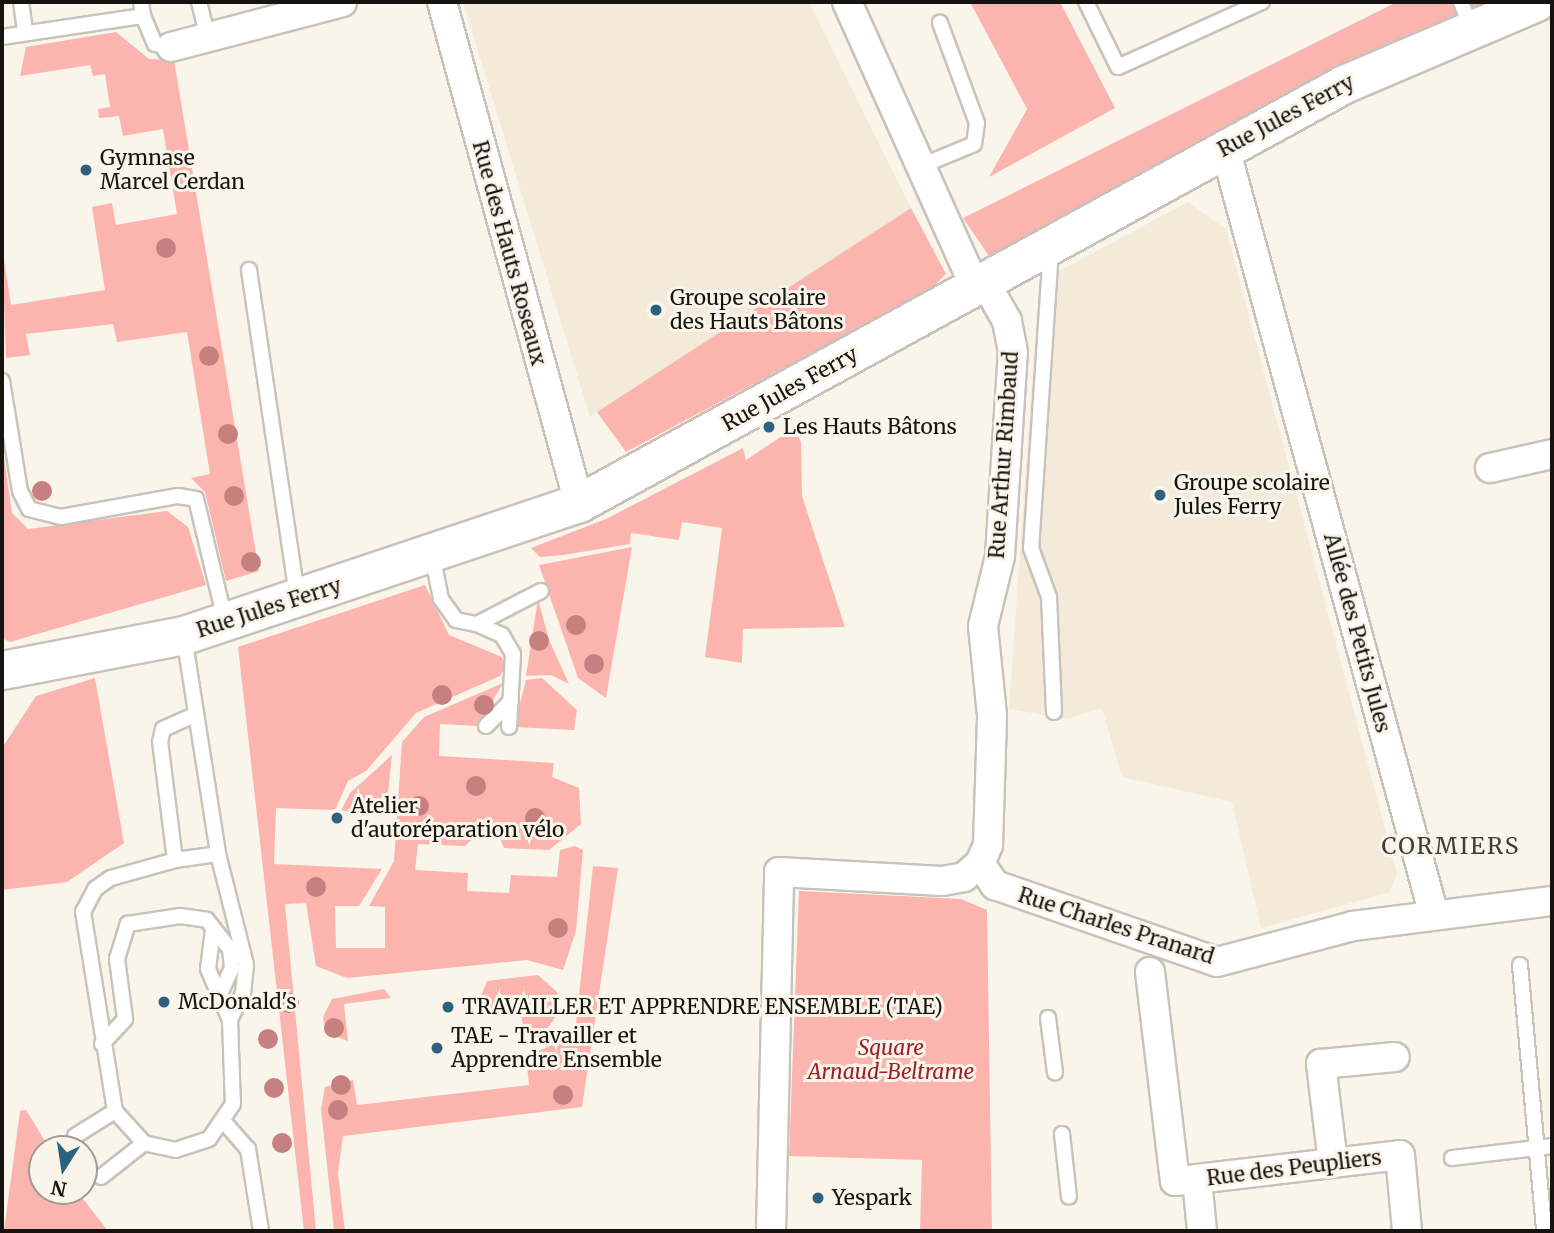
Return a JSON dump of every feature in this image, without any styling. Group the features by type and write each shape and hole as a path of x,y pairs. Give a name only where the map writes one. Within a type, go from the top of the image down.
{"street":[{"path":"171,47 342,2"},
{"name":"Rue des Hauts Roseaux","path":"442,2 579,503"},
{"name":"Rue Arthur Rimbaud","path":"847,2 921,166 980,284 1007,321 1013,352 1000,556 983,626 992,715 990,816 981,863"},
{"name":"Rue Jules Ferry","path":"2,670 184,635 579,503 1466,15 1536,2"},
{"name":"Allée des Petits Jules","path":"1224,148 1434,915"},
{"path":"1490,468 1552,454"},
{"path":"771,1231 779,872 942,881 964,877 981,863"},
{"name":"Rue Charles Pranard","path":"981,863 995,885 1217,962 1353,926 1552,901"},
{"path":"1150,972 1175,1181 1197,1179"},
{"path":"1333,1163 1321,1064 1395,1057"},
{"name":"Rue des Peupliers","path":"1202,1231 1197,1179 1400,1155 1407,1231"}],"lane":[{"path":"21,2 25,32"},
{"path":"199,2 208,39"},
{"path":"1086,2 1118,67 1262,2"},
{"path":"2,37 142,9 155,44 171,47"},
{"path":"921,166 974,144 975,133 940,23"},
{"path":"1051,245 1031,548 1049,597 1054,712"},
{"path":"249,270 298,598"},
{"path":"2,381 20,491 29,509 61,517 178,496 196,499 226,621"},
{"path":"432,554 441,599 456,620 477,624 502,635 513,654 509,727"},
{"path":"477,624 541,591"},
{"path":"184,635 194,715 218,854 246,965 243,993 230,1020"},
{"path":"486,726 511,701"},
{"path":"175,860 160,742 163,729 194,715"},
{"path":"213,929 208,968 230,1020 236,1083 225,1123 209,1139 176,1150 144,1143 115,1111 91,1002 83,912 95,889 111,878 175,860 218,854"},
{"path":"102,1044 125,1019 121,931 128,925 190,915 213,929 230,949 232,968 220,994"},
{"path":"1520,965 1545,1147 1544,1231"},
{"path":"1048,1018 1055,1073"},
{"path":"77,1135 115,1111"},
{"path":"225,1123 248,1149 261,1231"},
{"path":"1062,1134 1069,1197"},
{"path":"101,1177 144,1143"},
{"path":"1452,1158 1545,1147"}],"shaded area":[{"name":"Groupe scolaire des Hauts Bâtons","path":"463,2 809,2 911,208 590,417"},
{"name":"Groupe scolaire Jules Ferry","path":"1188,202 1226,229 1397,874 1390,892 1261,928 1232,802 1122,777 1102,708 1067,719 1009,709 1039,282"}],"green space":[{"path":"970,2 1060,2 1115,108 989,177 1027,109"},
{"path":"1397,2 1497,2 1257,113 989,256 963,218"},
{"path":"116,32 149,59 174,60 259,571 226,581 205,492 191,478 210,474 187,332 117,342 113,324 26,334 30,355 6,358 2,247 11,305 105,290 92,207 112,203 116,225 177,214 163,129 123,136 119,116 99,118 98,109 110,107 105,74 93,76 90,65 20,76 26,47"},
{"path":"911,208 946,274 931,289 626,452 597,412"},
{"path":"794,428 801,442 802,496 845,627 743,629 742,663 705,657 722,528 682,522 679,540 631,533 630,544 563,555 540,557 531,548 606,519 743,448 746,460"},
{"path":"2,444 12,513 28,529 167,511 188,527 206,585 10,642 2,638"},
{"path":"632,547 606,698 578,678 539,565"},
{"path":"425,585 449,635 502,657 505,667 500,676 416,713 366,771 348,781 335,810 276,808 274,864 382,869 359,906 335,906 336,948 385,948 385,907 369,906 394,861 402,742 424,717 503,683 478,726 440,724 439,756 554,763 552,777 579,788 581,824 549,850 504,848 499,836 482,830 465,846 418,844 415,870 468,873 467,891 509,893 511,875 557,877 560,850 575,846 583,850 576,931 563,970 527,960 347,978 316,966 306,903 285,904 316,1231 304,1231 238,647"},
{"path":"538,599 549,640 569,684 551,675 526,676"},
{"path":"95,678 124,843 67,882 2,890 2,748 36,696"},
{"path":"542,678 577,710 574,730 514,727 526,680"},
{"path":"392,755 386,813 341,811 350,793"},
{"path":"593,866 618,868 582,1107 343,1136 338,1173 345,1231 334,1231 321,1109 325,1087 353,1080 357,1105 529,1085 526,1056 567,1039 576,1023"},
{"name":"Square Arnaud-Beltrame","path":"799,891 961,899 987,910 992,1231 920,1231 922,1160 789,1156"},
{"path":"538,975 557,992 559,1012 546,1030 524,1035 520,1005 476,1009 487,981"},
{"path":"384,989 391,998 344,1004 348,1041 326,1033 323,1017 332,999"},
{"path":"26,1110 41,1135 28,1135 28,1205 88,1205 108,1231 4,1231 20,1111"}],"place":[{"name":"Gymnase Marcel Cerdan","path":"86,170"},
{"name":"Groupe scolaire des Hauts Bâtons","path":"656,310"},
{"name":"Les Hauts Bâtons","path":"769,427"},
{"name":"Groupe scolaire Jules Ferry","path":"1160,495"},
{"name":"Atelier d'autoréparation vélo","path":"337,818"},
{"name":"McDonald's","path":"164,1002"},
{"name":"TRAVAILLER ET APPRENDRE ENSEMBLE (TAE)","path":"448,1007"},
{"name":"TAE - Travailler et Apprendre Ensemble","path":"437,1048"},
{"name":"Yespark","path":"818,1198"}],"district":[{"name":"CORMIERS","path":"1451,846"}]}
